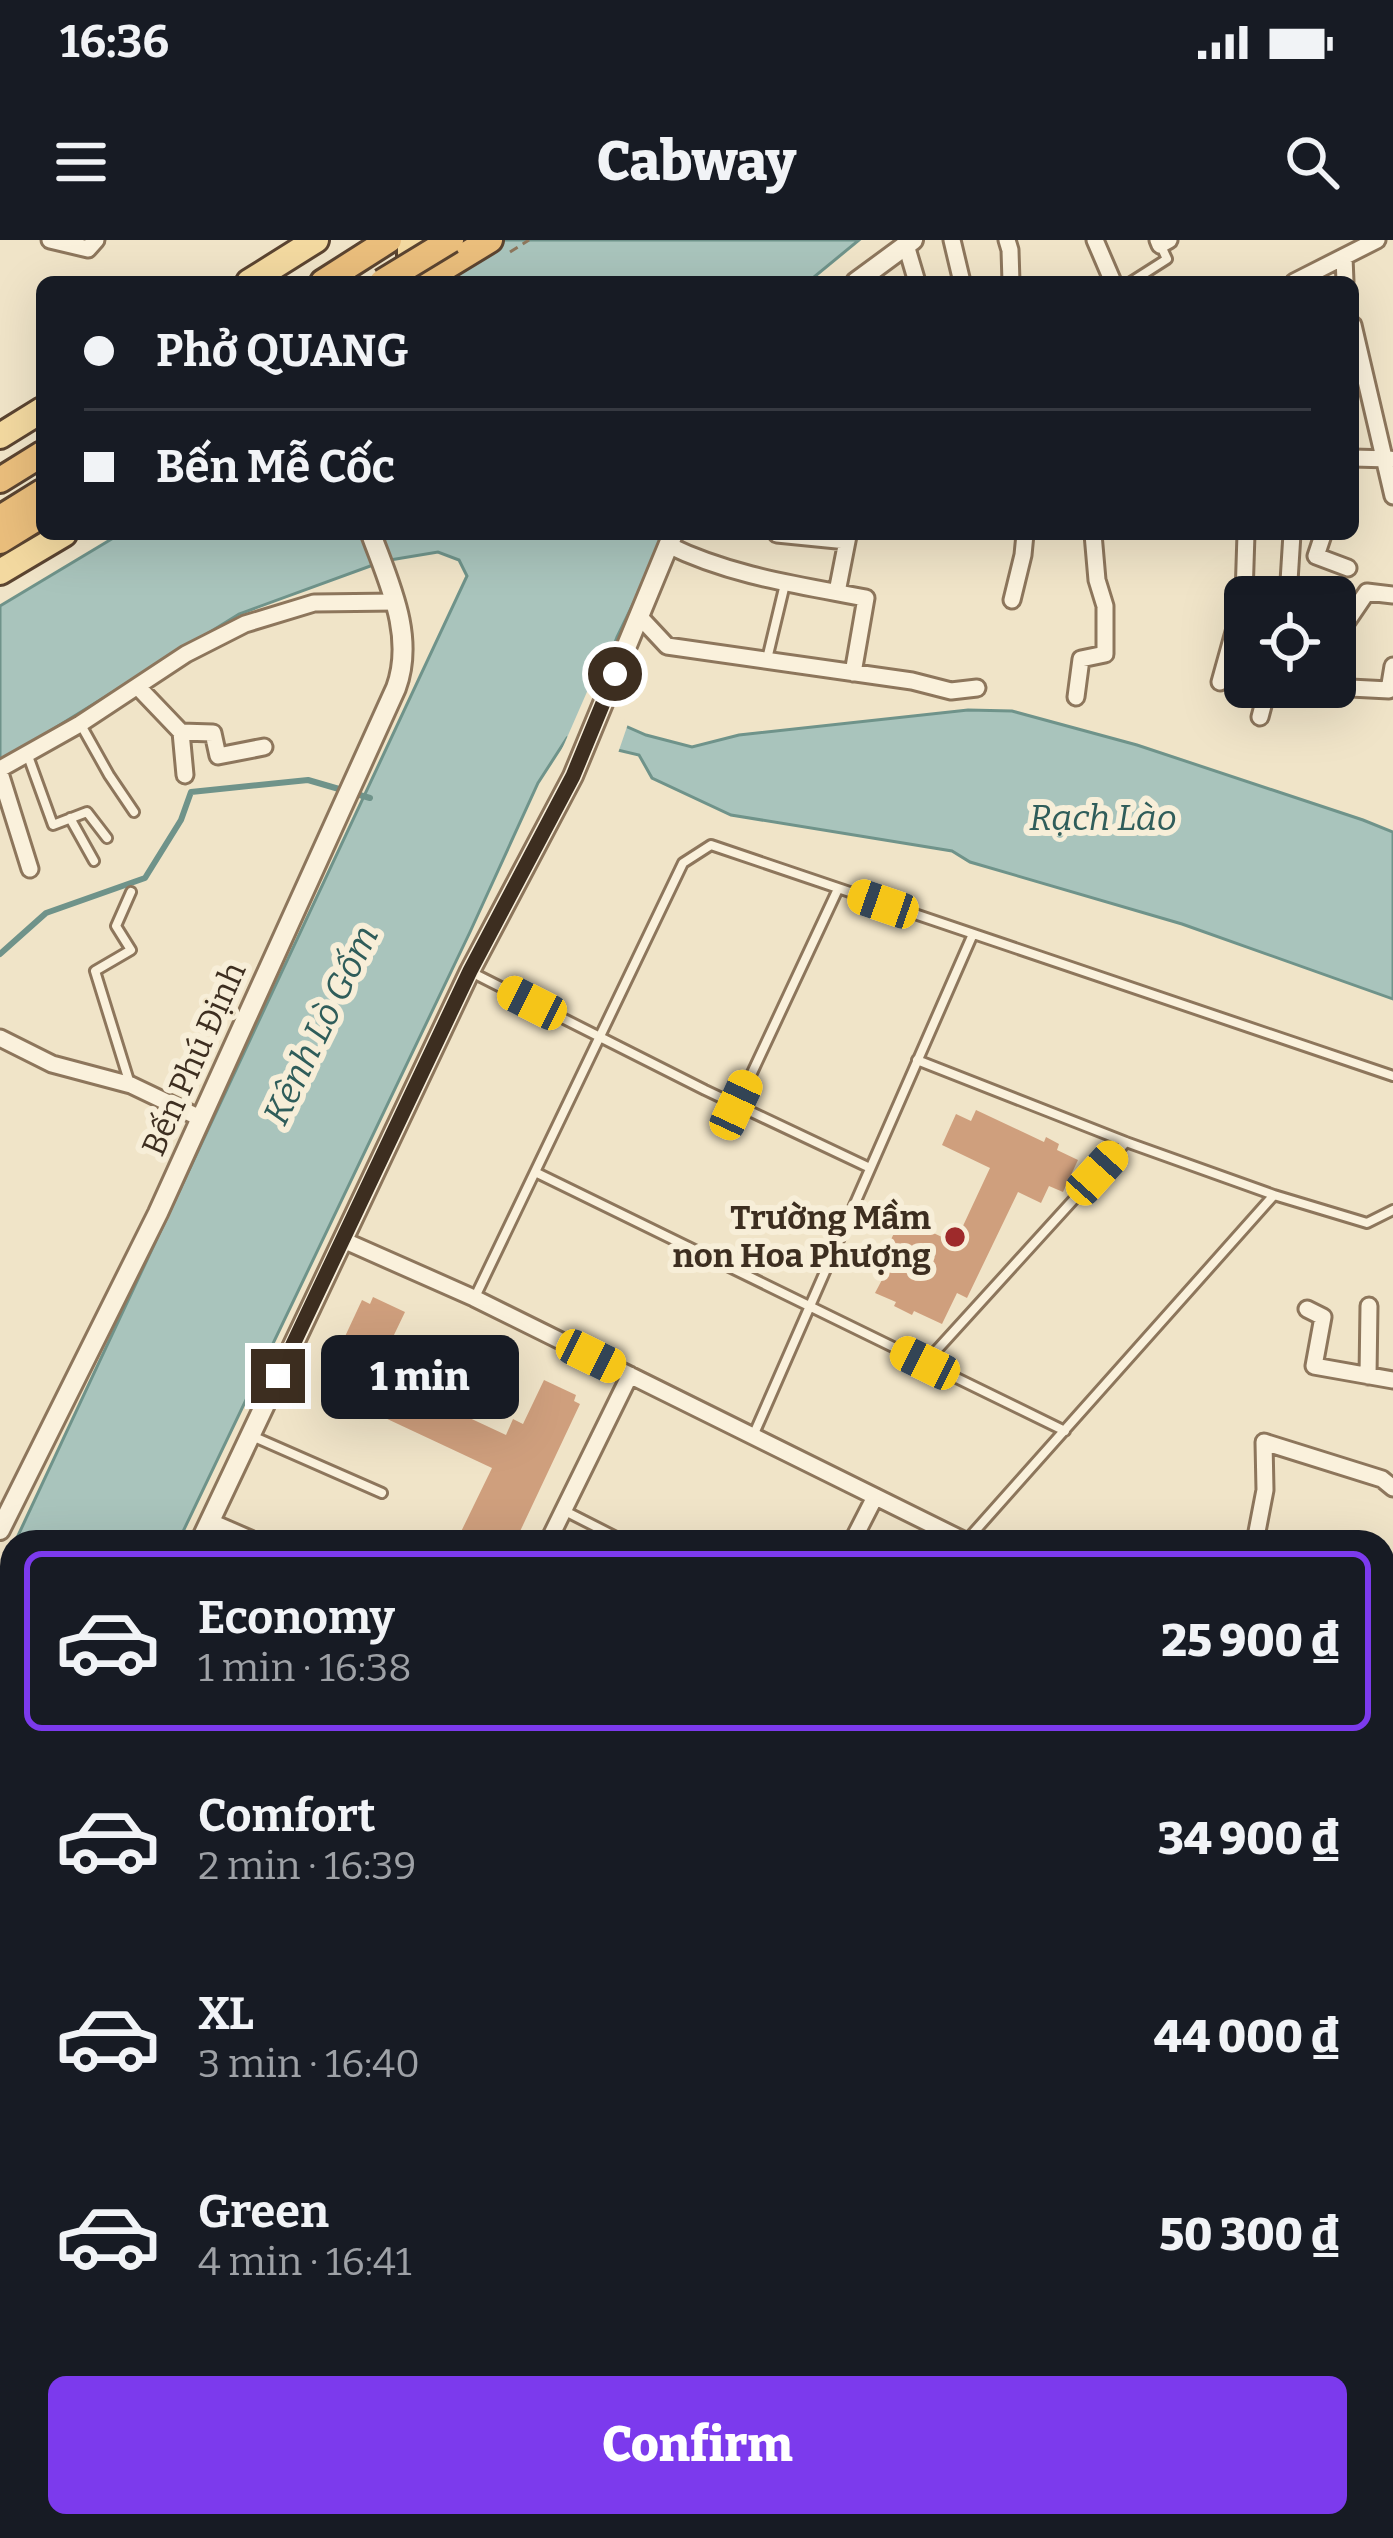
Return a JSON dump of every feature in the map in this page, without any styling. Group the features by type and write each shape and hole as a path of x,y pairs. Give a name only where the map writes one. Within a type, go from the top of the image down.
{"highway":[{"path":"332,276 389,240"},
{"path":"392,276 451,240"},
{"path":"431,276 490,240"},
{"path":"0,480 36,458"},
{"path":"0,518 36,496"},
{"path":"0,542 36,519"}],"main road":[{"path":"275,275 316,240"},
{"path":"410,240 410,276"},
{"path":"0,436 36,414"},
{"path":"0,572 54,540"}],"street":[{"path":"50,240 88,249 96,240"},
{"path":"952,240 961,276"},
{"path":"1007,240 1011,276"},
{"path":"1095,240 1111,276"},
{"path":"1305,276 1377,240"},
{"path":"864,276 910,242 916,276"},
{"path":"1359,348 1393,496"},
{"name":"Bến Phú Định","path":"0,1529 158,1213 403,670 396,602 373,540"},
{"path":"205,1530 470,971 573,776 671,540"},
{"path":"672,540 707,563 785,584 866,598 853,673"},
{"path":"837,592 847,540"},
{"path":"1012,600 1024,540"},
{"path":"1076,697 1082,659 1105,654 1105,605 1094,540"},
{"path":"1220,682 1244,596 1246,540"},
{"path":"1289,576 1292,540"},
{"path":"1321,540 1316,556 1348,568"},
{"path":"1356,608 1367,592 1393,595"},
{"path":"30,869 0,771 186,654 245,624 314,603 396,602"},
{"path":"639,616 667,646 912,681 951,691 977,688"},
{"path":"1356,688 1389,690 1393,666"},
{"path":"138,687 181,732 185,775"},
{"path":"1260,717 1262,708"},
{"path":"181,732 213,733 218,756 264,747"},
{"path":"0,1038 52,1064 130,1085 200,1118"},
{"path":"343,1240 474,1298 942,1530"},
{"path":"1368,1376 1369,1306"},
{"path":"1307,1309 1323,1317 1315,1366 1393,1380"},
{"path":"554,1530 630,1375"},
{"path":"1257,1530 1265,1490 1264,1442 1382,1479 1393,1488"},
{"path":"858,1530 875,1496"},
{"path":"209,1521 230,1530"}],"lane":[{"path":"1140,276 1167,259 1162,242"},
{"path":"766,660 785,584"},
{"path":"80,724 134,812"},
{"path":"28,755 53,824 87,812 107,838"},
{"path":"70,818 94,860"},
{"path":"474,1298 683,863 711,845 1393,1076"},
{"path":"736,1105 838,888"},
{"path":"130,1085 95,970 131,950 116,926 131,892"},
{"path":"753,1436 973,934"},
{"path":"470,971 870,1168"},
{"path":"917,1060 1274,1195 1367,1223 1393,1210"},
{"path":"925,1363 1126,1142"},
{"path":"535,1172 1065,1431"},
{"path":"977,1530 1274,1195"},
{"path":"250,1435 382,1493"},
{"path":"564,1510 603,1530"}],"water":[{"path":"449,240 859,240 815,276 448,276"},
{"path":"110,540 664,540 617,637 589,710 646,735 692,747 739,735 968,710 1012,711 1137,745 1363,820 1393,832 1393,999 1182,924 970,862 952,851 731,815 652,778 639,755 567,738 538,783 184,1530 21,1530 467,576 459,560 438,552 384,561 239,614 0,762 0,606"}],"pier":[{"path":"607,646 619,650 596,707 629,721 617,756 570,745 552,772"}],"building":[{"path":"976,1110 1044,1142 1046,1137 1059,1144 1057,1150 1078,1160 1063,1192 1049,1186 1041,1203 1018,1192 967,1298 957,1293 942,1324 914,1311 912,1315 875,1293 884,1276 876,1272 901,1218 955,1243 990,1168 942,1145 956,1114 971,1121"},
{"path":"373,1297 405,1312 382,1360 393,1365 386,1379 506,1435 513,1419 523,1424 544,1380 576,1395 574,1401 580,1404 521,1530 462,1530 492,1468 321,1388 362,1300 370,1304"}],"waterway":[{"path":"0,954 46,913 145,878 181,820 191,792 308,780 370,798"}],"place":[{"name":"Trường Mầm non Hoa Phượng","path":"955,1237"}],"route":[{"path":"278,1376 470,971 573,776 615,674"}],"water label":[{"name":"Rạch Lào","path":"1103,818"},
{"name":"Kênh Lò Gốm","path":"321,1025"}]}
